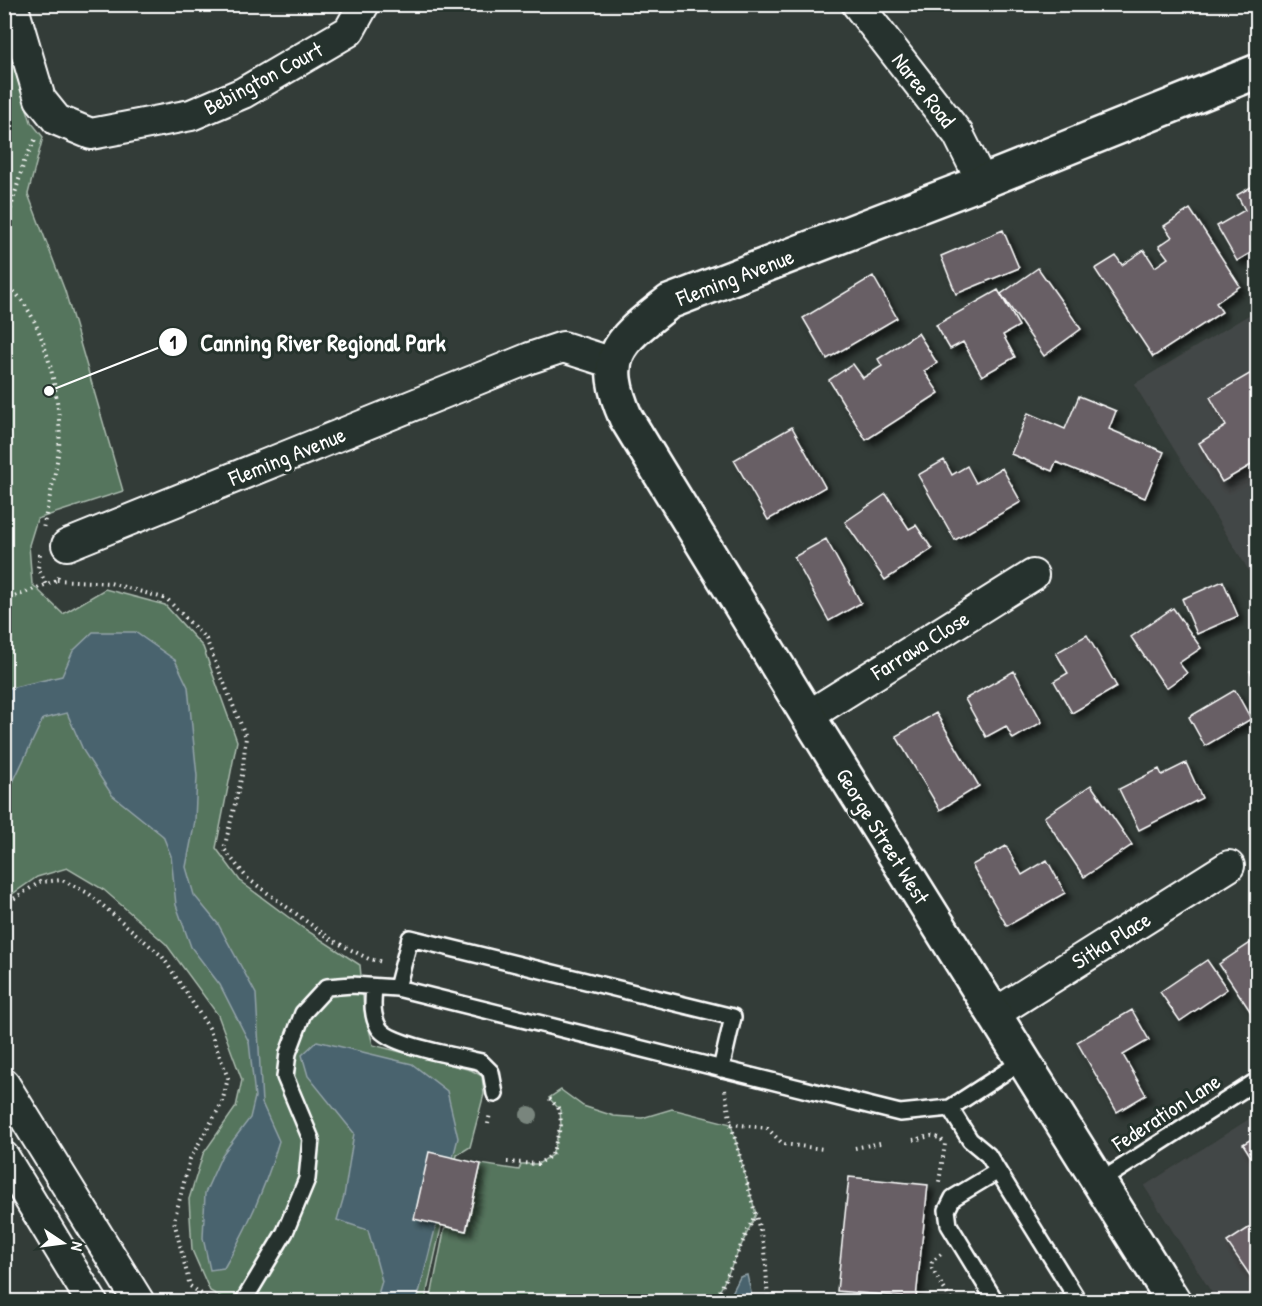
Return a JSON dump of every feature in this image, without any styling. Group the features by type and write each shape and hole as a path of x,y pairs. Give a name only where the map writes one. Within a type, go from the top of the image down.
{"street":[{"path":"12,4 40,99 57,120"},
{"name":"Bebington Court","path":"57,120 92,134 191,115 243,93 349,32 364,4"},
{"name":"Naree Road","path":"857,4 958,134 982,182"},
{"name":"Fleming Avenue","path":"50,542 563,347 612,363 627,336 669,302 982,182 1257,71"},
{"name":"George Street West","path":"612,363 615,392 626,418 808,716 1174,1302"},
{"name":"Farrawa Close","path":"808,716 1033,575"},
{"name":"Sitka Place","path":"994,1014 1229,866"},
{"path":"4,1084 139,1302"},
{"path":"4,1157 92,1302"}],"lane":[{"path":"397,988 410,938 733,1017 721,1069"},
{"path":"243,1302 285,1232 307,1179 311,1139 285,1077 288,1053 303,1013 327,987 397,988 900,1113 950,1107 1024,1060"},
{"path":"374,987 373,1009 380,1029 397,1041 481,1062 491,1072 495,1094"},
{"name":"Federation Lane","path":"1099,1182 1257,1080"},
{"path":"950,1107 970,1140 988,1155 1079,1302"},
{"path":"996,1302 949,1225 947,1210 954,1198 998,1172"}],"path":[{"path":"4,232 24,162 36,138 57,120"},
{"path":"4,284 28,310 46,350 58,411 59,446 50,542 57,580"},
{"path":"46,585 38,568 50,542"},
{"path":"4,601 57,580 110,583 167,598 206,639 246,737 242,775 224,849 247,878 332,940 369,959 402,966"},
{"path":"4,905 40,882 62,880 88,893 162,956 208,1028 228,1078 222,1103 190,1159 174,1221 190,1286 213,1302"},
{"path":"721,1069 730,1124 765,1249 768,1302"},
{"path":"507,1162 538,1164 552,1155 561,1125 560,1110 549,1098"},
{"path":"730,1124 767,1128 783,1143 823,1149"},
{"path":"855,1148 880,1143"},
{"path":"715,1302 756,1214"},
{"path":"1116,1302 1129,1293"}],"shaded area":[{"path":"1257,310 1257,584 1134,384"},
{"path":"1257,1114 1257,1301 1217,1301 1144,1186"}],"green space":[{"path":"4,35 31,122 43,137 28,194 65,291 123,491 37,519 29,545 32,584 63,614 105,589 165,605 203,647 237,741 216,848 241,882 303,928 360,965 364,1009 373,1045 471,1070 482,1076 484,1094 470,1147 457,1155 425,1300 428,1301 230,1302 210,1291 192,1250 189,1199 203,1154 236,1107 242,1080 218,1015 166,944 104,890 67,868 37,877 5,899"},
{"path":"561,1090 583,1106 614,1116 642,1118 672,1109 731,1124 756,1214 715,1301 430,1302 445,1226 467,1231 481,1164 519,1170 521,1164 538,1164 552,1155 561,1125 560,1110 549,1098"}],"water":[{"path":"93,632 135,632 175,660 188,687 197,776 195,821 186,867 194,895 218,924 256,994 262,1103 279,1141 256,1206 224,1268 210,1270 203,1238 205,1193 222,1155 250,1118 255,1097 249,1042 220,985 191,947 176,905 171,856 163,836 112,795 84,752 67,713 43,719 5,799 5,689 62,676 73,651"},
{"path":"317,1041 412,1064 447,1091 458,1138 417,1301 376,1301 382,1281 368,1230 337,1220 344,1196 354,1133 308,1076 302,1055"},
{"path":"747,1275 753,1301 728,1301 740,1277"}],"building":[{"path":"1258,183 1258,262 1252,252 1237,261 1217,226 1245,210 1237,195"},
{"path":"1190,209 1240,286 1216,303 1222,312 1153,357 1095,269 1116,256 1122,265 1144,250 1155,267 1168,258 1159,246 1172,237 1164,226"},
{"path":"1003,230 1019,268 956,294 941,256"},
{"path":"1038,268 1081,329 1044,356 1001,294"},
{"path":"873,276 897,318 827,359 803,318"},
{"path":"998,290 1019,326 1003,335 1015,357 982,376 963,342 950,349 936,325"},
{"path":"918,333 937,363 924,371 939,393 866,440 829,380 853,364 863,378 882,366 878,359"},
{"path":"1258,369 1258,461 1222,482 1199,443 1226,426 1210,397"},
{"path":"1079,396 1116,411 1109,429 1164,452 1145,498 1056,462 1052,471 1011,454 1028,413 1065,429"},
{"path":"792,427 825,487 768,520 734,460"},
{"path":"944,460 952,475 967,466 976,483 1002,468 1021,502 955,540 918,475"},
{"path":"886,494 909,529 916,525 932,549 885,580 845,522"},
{"path":"826,539 861,603 829,621 794,557"},
{"path":"1223,581 1238,616 1197,634 1182,599"},
{"path":"1173,608 1201,648 1179,663 1187,673 1166,688 1131,637"},
{"path":"1087,635 1117,687 1072,713 1054,681 1068,673 1056,653"},
{"path":"1258,667 1258,685 1250,671"},
{"path":"1014,671 1042,722 1013,739 1006,726 986,737 965,699"},
{"path":"1235,690 1251,719 1205,746 1189,717"},
{"path":"936,713 979,786 940,810 896,736"},
{"path":"1186,763 1202,798 1139,830 1119,789 1159,769 1162,775"},
{"path":"1091,785 1132,845 1084,877 1044,817"},
{"path":"1006,846 1022,875 1047,860 1065,893 1007,926 972,865"},
{"path":"1258,938 1258,1023 1219,964"},
{"path":"1207,960 1227,989 1180,1021 1160,992"},
{"path":"1132,1010 1149,1040 1123,1055 1146,1095 1117,1112 1077,1042"},
{"path":"1258,1135 1258,1168 1243,1144"},
{"path":"429,1152 481,1164 466,1231 414,1219"},
{"path":"849,1177 928,1185 916,1298 837,1291"},
{"path":"1258,1222 1258,1287 1227,1242"}],"place":[{"name":"Canning River Regional Park","path":"49,391"}]}
